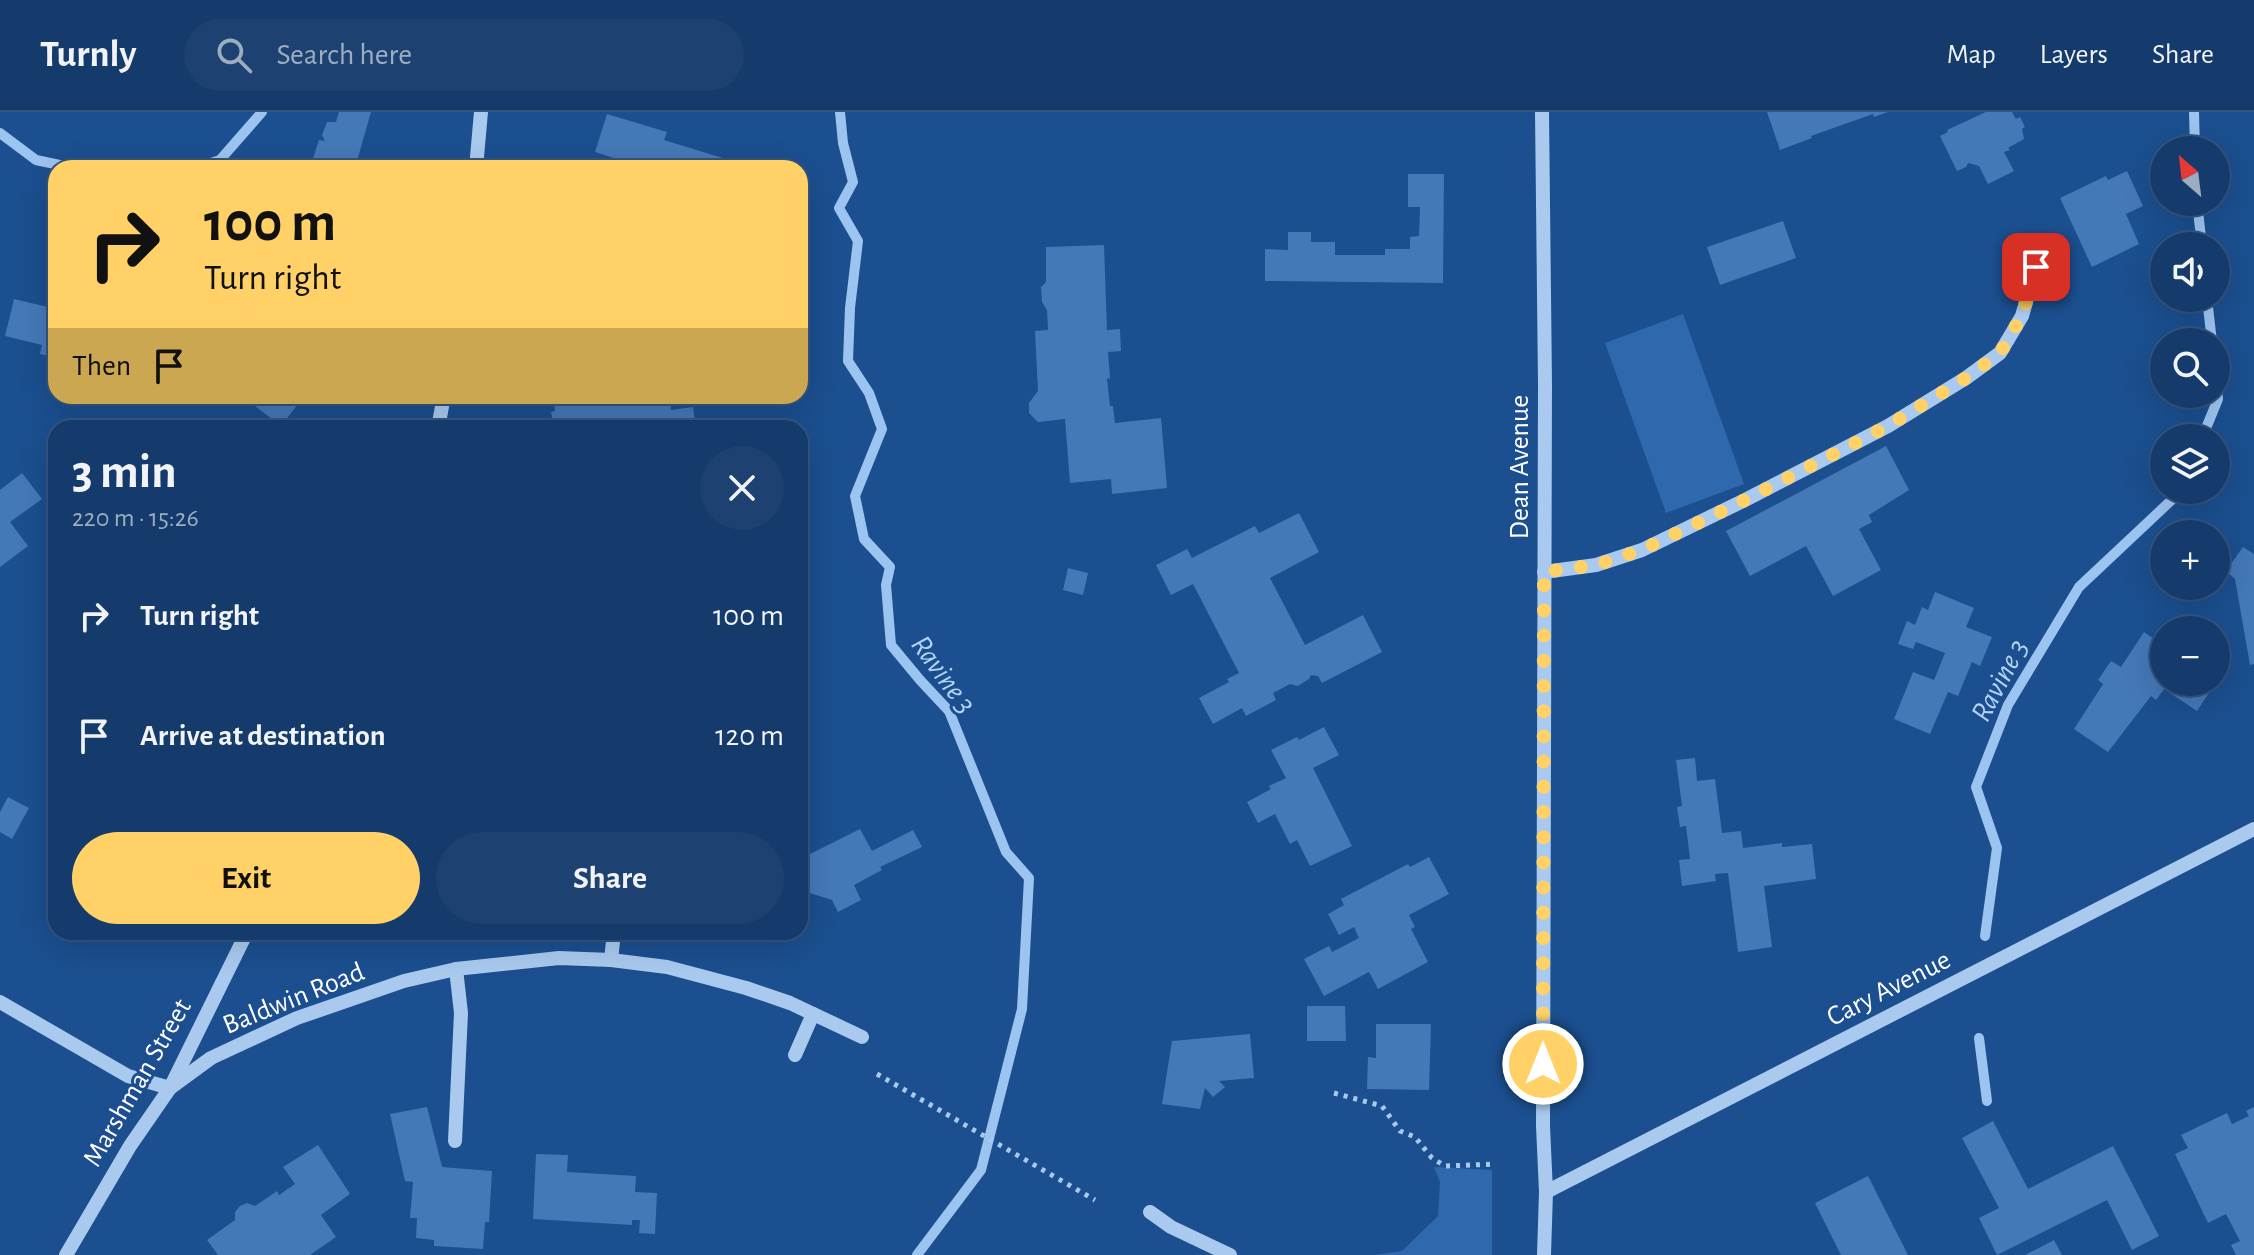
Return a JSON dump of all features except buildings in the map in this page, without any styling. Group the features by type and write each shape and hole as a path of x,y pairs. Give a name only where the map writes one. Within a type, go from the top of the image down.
{"street":[{"path":"477,160 481,112"},
{"name":"Dean Avenue","path":"1542,112 1545,385 1544,1255"},
{"path":"1544,572 1596,565 1642,550 1888,426 1966,378 2000,353 2022,316 2036,267"},
{"name":"Cary Avenue","path":"1546,1192 2254,829"},
{"name":"Marshman Street","path":"66,1255 130,1146 170,1088 243,940"},
{"path":"611,960 613,940"},
{"name":"Baldwin Road","path":"170,1088 211,1058 297,1018 404,981 456,969 559,958 667,967 790,1003 862,1037"},
{"path":"455,1141 461,1013 456,969"},
{"path":"0,1002 128,1076 170,1088"},
{"path":"795,1055 813,1014"},
{"path":"1150,1212 1171,1227 1230,1255"}],"path":[{"path":"877,1074 1095,1200"},
{"path":"1334,1093 1382,1106 1400,1131 1415,1137 1432,1158 1445,1166 1496,1164"}],"shaded area":[{"path":"1683,314 1744,484 1666,513 1605,343"},
{"path":"1434,1167 1492,1170 1492,1255 1374,1255 1402,1251 1438,1216 1440,1182"}],"waterway":[{"name":"Ravine 3","path":"220,160 262,112"},
{"name":"Ravine 3","path":"840,112 843,143 853,182 839,208 858,241 850,308 848,361 869,393 882,429 855,496 864,539 890,567 886,585 891,645 949,711 1006,852 1029,878 1022,1009 981,1170 917,1255"},
{"name":"Ravine 3","path":"2194,112 2195,136"},
{"name":"Ravine 3","path":"0,133 36,160 48,163"},
{"name":"Ravine 3","path":"2199,216 2200,232"},
{"name":"Ravine 3","path":"2209,312 2210,328"},
{"name":"Ravine 3","path":"2208,424 2214,408"},
{"name":"Ravine 3","path":"1985,936 1997,848 1976,787 2008,705 2079,587 2167,504"},
{"path":"1979,1038 1987,1101"}],"route":[{"path":"1543,1064 1544,572 1596,565 1642,550 1888,426 1966,378 2000,353 2022,316 2036,267"}]}
